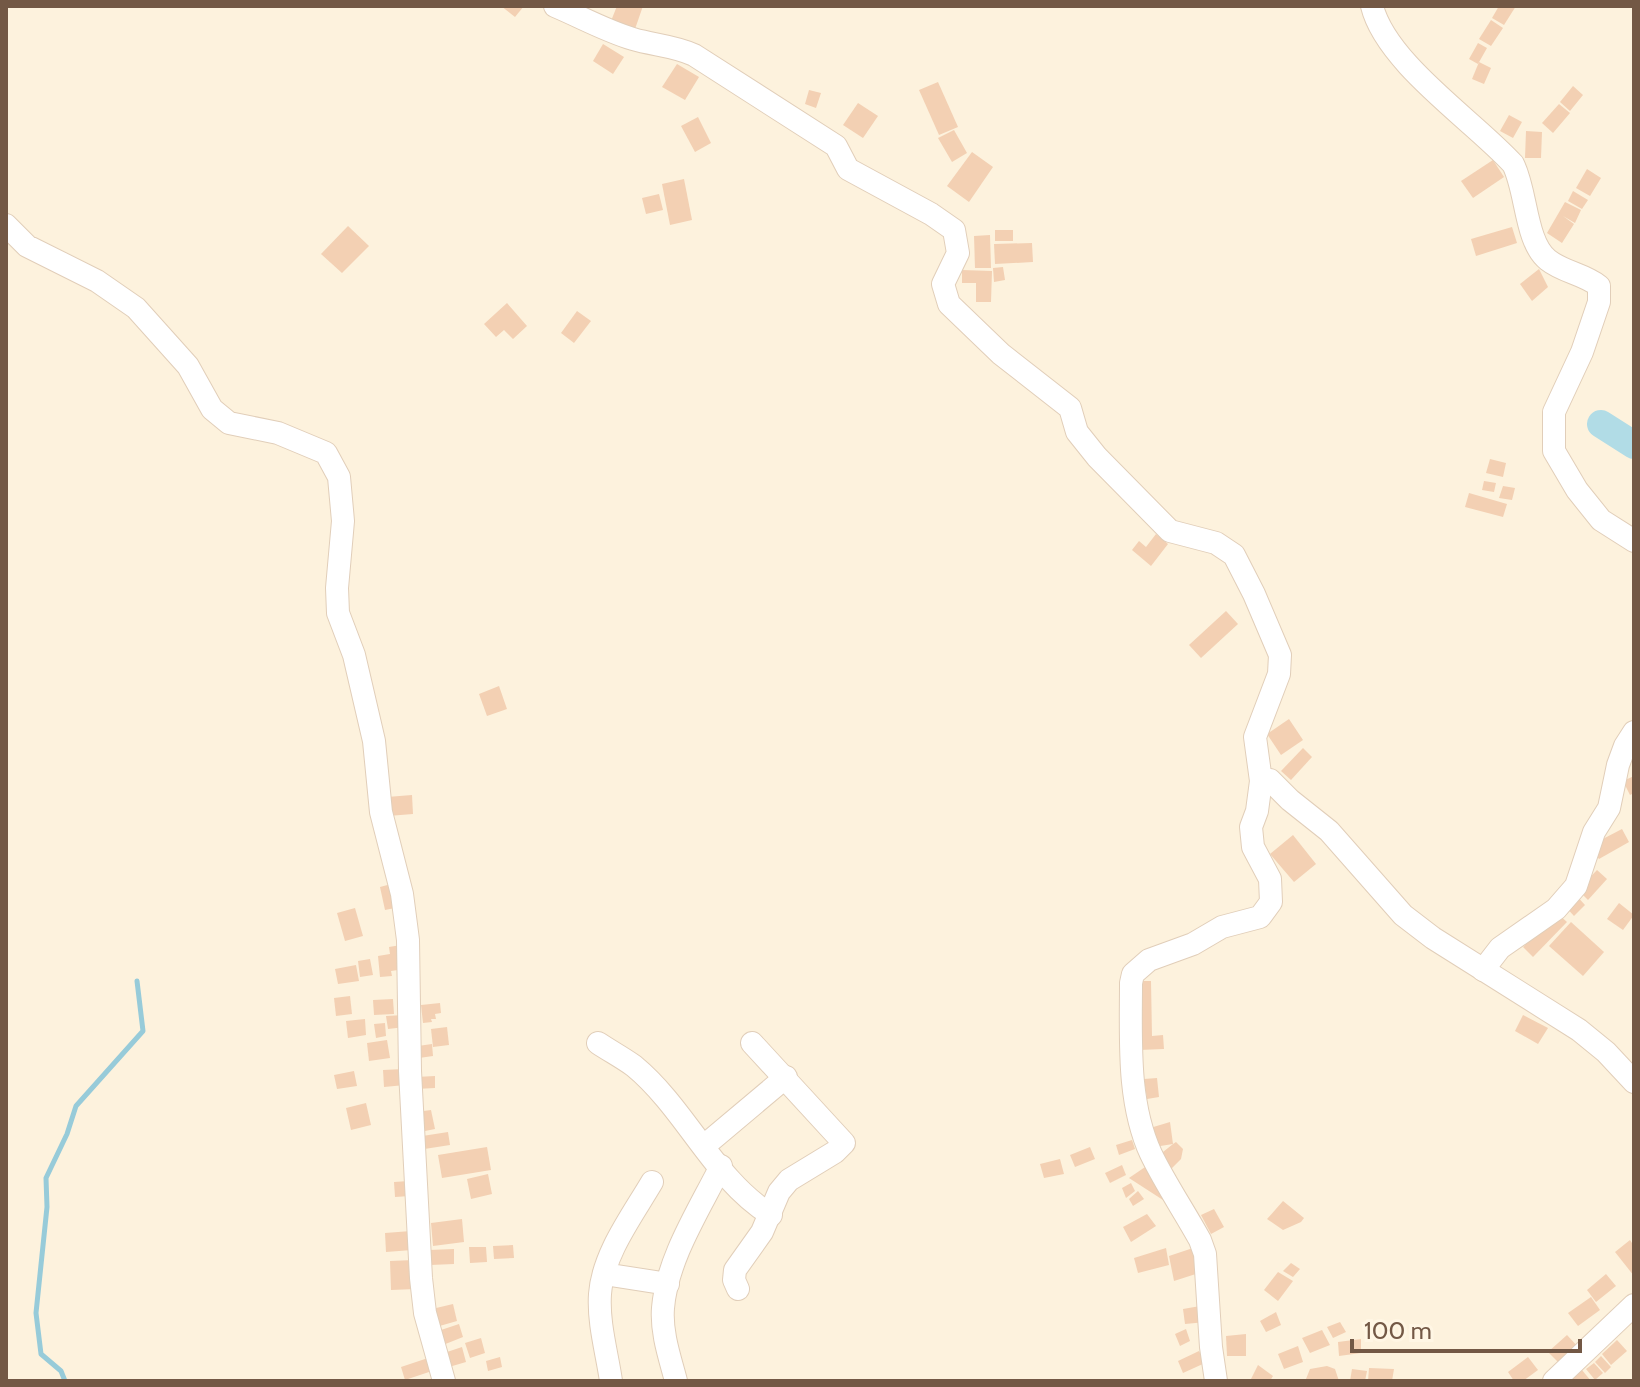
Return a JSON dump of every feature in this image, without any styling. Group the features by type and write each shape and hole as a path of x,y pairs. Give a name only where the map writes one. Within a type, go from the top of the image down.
{"street":[{"path":"555,6 628,38 681,49 694,55 836,146 848,169 954,230 958,253 943,284 949,304 1001,354 1070,408 1077,432 1097,457 1170,531 1216,543 1234,555 1254,594 1280,655 1279,674 1255,737 1261,781 1251,837 1270,879 1271,902 1260,917 1222,927 1193,944 1149,960 1133,974 1131,983 1134,1086 1140,1119 1150,1153 1205,1254 1216,1381"},
{"path":"1372,6 1376,23 1406,62 1513,164 1520,177 1540,253 1550,262 1599,286 1599,302 1582,352 1554,412 1554,451 1577,490 1601,520 1634,541"},
{"path":"6,225 27,246 97,281 136,308 188,366 212,409 229,423 278,433 326,453 339,477 343,521 338,613 354,655 374,741 381,812 404,910 408,940 410,1071 421,1278 425,1313 444,1381"},
{"path":"1483,970 1500,948 1556,909 1576,886 1594,832 1609,808 1625,746 1634,732"},
{"path":"1261,781 1270,780 1329,831 1403,915 1433,938 1579,1030 1606,1052 1634,1082"},
{"path":"598,1043 634,1066 749,1202 771,1215"},
{"path":"738,1289 734,1280 735,1270 762,1232 779,1192 789,1180 835,1152 844,1143 752,1043"},
{"path":"704,1146 786,1077"},
{"path":"676,1381 664,1334 663,1309 668,1284 676,1258 721,1166"},
{"path":"611,1381 601,1320 600,1295 605,1266 652,1182"},
{"path":"604,1274 668,1284"},
{"path":"1554,1381 1634,1305"}],"building":[{"path":"501,6 524,6 515,17"},
{"path":"617,6 643,6 635,29 611,21"},
{"path":"1499,6 1516,6 1504,25 1492,18"},
{"path":"1491,20 1503,28 1491,46 1479,39"},
{"path":"1478,43 1487,48 1478,64 1469,59"},
{"path":"603,44 624,57 613,74 593,61"},
{"path":"1479,62 1491,68 1484,84 1472,79"},
{"path":"677,64 699,77 685,100 662,87"},
{"path":"938,82 958,127 939,135 919,90"},
{"path":"1573,86 1583,95 1570,111 1560,102"},
{"path":"809,90 821,93 816,108 805,104"},
{"path":"858,103 878,116 863,138 843,125"},
{"path":"1559,104 1570,113 1553,133 1542,123"},
{"path":"1509,115 1522,122 1513,138 1500,131"},
{"path":"698,117 711,143 695,152 681,126"},
{"path":"954,130 967,153 952,162 938,138"},
{"path":"1526,131 1542,132 1541,158 1525,158"},
{"path":"972,152 993,167 969,202 947,186"},
{"path":"1493,160 1504,177 1473,198 1461,181"},
{"path":"1587,169 1601,178 1590,196 1576,188"},
{"path":"684,179 692,220 670,225 662,184"},
{"path":"1573,191 1588,200 1582,209 1568,201"},
{"path":"659,194 663,210 646,214 642,198"},
{"path":"1565,202 1581,210 1575,223 1563,216 1574,224 1562,243 1547,233"},
{"path":"348,226 369,246 342,273 321,254"},
{"path":"1512,227 1517,243 1476,256 1471,239"},
{"path":"995,230 1013,230 1013,241 995,241"},
{"path":"990,235 991,268 975,268 974,236"},
{"path":"1032,243 1033,262 995,264 994,244"},
{"path":"1003,267 1005,280 994,282 993,268"},
{"path":"1539,269 1548,287 1532,301 1520,284"},
{"path":"962,270 992,271 991,302 976,302 976,283 962,283"},
{"path":"507,303 527,326 513,339 504,330 496,337 484,324"},
{"path":"577,311 591,321 574,343 561,333"},
{"path":"1490,459 1506,463 1503,477 1486,473"},
{"path":"1484,481 1496,483 1494,492 1482,490"},
{"path":"1503,486 1515,488 1512,500 1499,498"},
{"path":"1469,493 1507,504 1503,517 1465,507"},
{"path":"1156,534 1168,544 1151,566 1132,550 1139,541 1146,547"},
{"path":"1226,611 1238,624 1201,658 1189,645"},
{"path":"499,686 507,709 487,716 479,694"},
{"path":"1289,719 1303,740 1281,755 1267,734"},
{"path":"1303,748 1312,757 1291,780 1281,771"},
{"path":"1634,776 1634,793 1630,795 1623,781"},
{"path":"412,795 413,814 388,816 387,797"},
{"path":"1622,829 1629,842 1599,859 1593,851 1597,842"},
{"path":"1293,835 1316,864 1294,882 1270,854"},
{"path":"1597,870 1607,879 1588,900 1578,890"},
{"path":"395,883 400,907 385,910 380,887"},
{"path":"1575,894 1585,905 1574,916 1564,905"},
{"path":"1619,903 1634,915 1623,930 1607,919"},
{"path":"355,908 363,936 345,941 337,913"},
{"path":"1558,914 1567,922 1533,957 1523,947"},
{"path":"1571,922 1604,952 1583,976 1549,946"},
{"path":"401,945 405,969 391,971 392,976 380,977 378,956 390,954 389,947"},
{"path":"370,959 373,975 360,977 358,961"},
{"path":"356,965 359,981 338,984 335,969"},
{"path":"1137,981 1151,981 1152,1036 1163,1035 1164,1049 1139,1050"},
{"path":"350,996 352,1014 336,1016 334,998"},
{"path":"393,999 394,1014 374,1015 373,1000"},
{"path":"440,1003 441,1013 435,1014 436,1019 423,1023 421,1005"},
{"path":"404,1015 405,1027 388,1029 386,1016"},
{"path":"1523,1015 1548,1028 1538,1044 1515,1031"},
{"path":"365,1019 366,1035 348,1038 346,1021"},
{"path":"385,1023 386,1036 376,1038 374,1024"},
{"path":"447,1027 449,1045 433,1047 431,1029"},
{"path":"387,1040 390,1058 369,1061 367,1043"},
{"path":"432,1044 433,1056 419,1058 418,1046"},
{"path":"404,1069 405,1085 384,1087 383,1070"},
{"path":"354,1071 357,1086 337,1089 334,1075"},
{"path":"435,1076 435,1088 416,1089 416,1077"},
{"path":"1157,1078 1159,1097 1147,1099 1144,1079"},
{"path":"366,1103 371,1125 351,1130 346,1108"},
{"path":"431,1110 435,1129 420,1132 416,1112"},
{"path":"1170,1122 1173,1144 1154,1147 1150,1128"},
{"path":"448,1132 450,1145 418,1150 416,1137"},
{"path":"1132,1140 1135,1149 1119,1155 1116,1145"},
{"path":"1176,1142 1183,1149 1181,1159 1170,1170 1158,1156"},
{"path":"487,1147 491,1170 442,1178 438,1155"},
{"path":"1090,1147 1095,1159 1075,1167 1070,1155"},
{"path":"1060,1159 1064,1174 1044,1178 1040,1164"},
{"path":"1151,1163 1170,1194 1163,1200 1129,1178"},
{"path":"1122,1165 1126,1175 1110,1183 1105,1173"},
{"path":"488,1174 492,1194 471,1199 467,1179"},
{"path":"409,1181 410,1196 395,1197 394,1182"},
{"path":"1131,1183 1135,1191 1126,1198 1122,1188"},
{"path":"1138,1191 1144,1199 1133,1206 1129,1199"},
{"path":"1283,1201 1304,1218 1283,1230 1267,1219"},
{"path":"1214,1209 1224,1227 1211,1234 1201,1215"},
{"path":"1147,1214 1156,1226 1131,1242 1123,1227"},
{"path":"462,1219 464,1242 433,1246 431,1223"},
{"path":"411,1231 412,1250 386,1252 385,1233"},
{"path":"1630,1240 1634,1246 1634,1276 1615,1252"},
{"path":"513,1245 514,1258 494,1259 493,1246"},
{"path":"469,1247 486,1247 487,1262 470,1263"},
{"path":"1196,1247 1202,1272 1174,1281 1169,1256"},
{"path":"1166,1248 1169,1265 1138,1273 1134,1258"},
{"path":"454,1249 454,1264 430,1265 429,1250"},
{"path":"414,1260 416,1289 391,1290 390,1261"},
{"path":"1291,1263 1300,1269 1293,1277 1283,1271"},
{"path":"1278,1272 1293,1281 1278,1301 1264,1290"},
{"path":"1606,1274 1616,1286 1596,1302 1587,1290"},
{"path":"1591,1297 1600,1310 1578,1326 1568,1313"},
{"path":"453,1304 457,1321 436,1327 432,1309"},
{"path":"1206,1305 1206,1322 1185,1324 1183,1309"},
{"path":"1276,1312 1281,1325 1266,1332 1260,1321"},
{"path":"1340,1322 1346,1332 1333,1338 1327,1327"},
{"path":"459,1324 463,1337 443,1345 438,1331"},
{"path":"1186,1329 1190,1341 1180,1346 1175,1334"},
{"path":"1322,1330 1330,1345 1310,1353 1302,1338"},
{"path":"1246,1334 1246,1356 1227,1356 1226,1336"},
{"path":"1567,1335 1579,1348 1561,1365 1548,1352"},
{"path":"481,1338 485,1353 470,1358 465,1343"},
{"path":"1361,1339 1361,1353 1339,1356 1338,1342"},
{"path":"1617,1340 1627,1351 1611,1365 1602,1354"},
{"path":"1298,1346 1303,1362 1284,1369 1278,1354"},
{"path":"462,1347 466,1362 449,1367 444,1353"},
{"path":"1199,1351 1205,1363 1183,1373 1178,1361"},
{"path":"1601,1356 1611,1367 1605,1373 1595,1362"},
{"path":"500,1357 502,1367 488,1371 486,1361"},
{"path":"1528,1357 1538,1370 1523,1381 1514,1381 1508,1372"},
{"path":"428,1358 432,1371 405,1380 401,1367"},
{"path":"1594,1363 1603,1373 1595,1380 1586,1369"},
{"path":"1258,1365 1273,1376 1270,1381 1250,1381"},
{"path":"1327,1366 1335,1369 1339,1381 1306,1379 1310,1369"},
{"path":"1369,1368 1394,1369 1392,1381 1368,1381"},
{"path":"1352,1369 1367,1371 1365,1381 1350,1381"},
{"path":"1582,1370 1591,1381 1568,1381"}],"waterway":[{"path":"1601,424 1634,445"},
{"path":"65,1381 61,1371 41,1354 36,1313 47,1207 46,1178 67,1134 76,1106 143,1031 137,981"}]}
